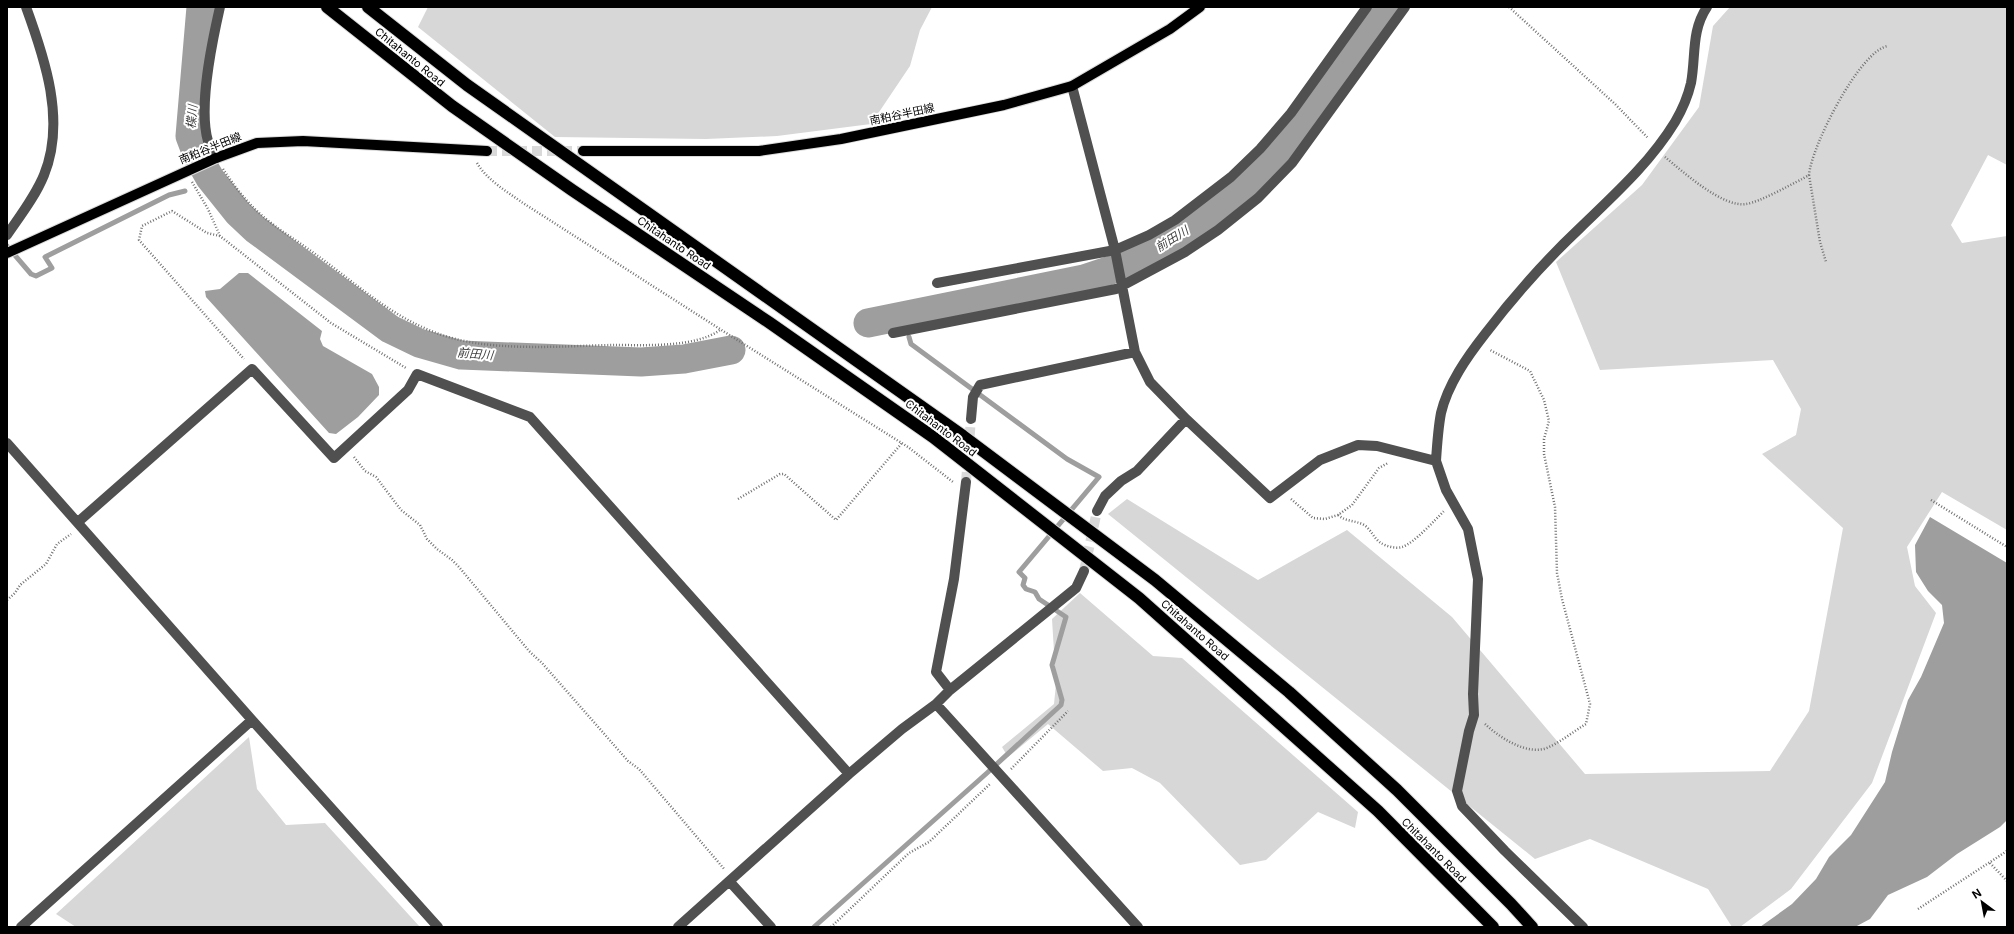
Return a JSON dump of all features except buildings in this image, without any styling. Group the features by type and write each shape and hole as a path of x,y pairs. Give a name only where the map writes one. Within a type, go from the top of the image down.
{"highway":[{"name":"Chitahanto Road","path":"327,7 452,106 572,190 770,322 933,437 1133,593 1271,714 1378,811 1493,927"},
{"name":"Chitahanto Road","path":"368,7 466,85 963,436 1155,580 1289,692 1397,790 1532,927"}],"main road":[{"name":"南粕谷半田線","path":"583,151 759,151 841,140 1004,104 1072,86 1170,29 1200,7"},
{"name":"南粕谷半田線","path":"7,253 213,159 257,143 303,141 487,151"}],"street":[{"path":"7,235 26,208 44,176 50,159 54,131 54,103 26,7"},
{"path":"213,159 208,141 205,110 214,34 220,7"},
{"path":"937,283 1115,250 1150,235 1175,220 1231,177 1260,149 1291,113 1366,7"},
{"path":"893,333 1116,288 1185,252 1218,230 1258,198 1292,163 1405,7"},
{"path":"1583,927 1505,851 1462,806 1457,790 1469,731 1474,715 1473,694 1478,579 1468,529 1446,490 1436,461 1441,413 1453,382 1478,343 1535,272 1624,187 1674,123 1685,101 1691,83 1696,30 1707,7"},
{"path":"1072,86 1115,250 1123,284 1135,352 1150,382 1186,419 1270,498 1320,460 1358,445 1377,446 1436,461"},
{"path":"971,418 974,396 980,385 1135,352"},
{"path":"80,524 252,368 334,458 408,390 417,374 530,417 849,774"},
{"path":"1097,511 1105,496 1122,481 1137,471 1186,419"},
{"path":"7,443 252,720 438,927"},
{"path":"950,690 936,672 954,579 965,487"},
{"path":"678,927 849,774 902,729 936,704 950,690 1076,588 1084,571"},
{"path":"936,704 1138,927"},
{"path":"21,927 252,720"},
{"path":"731,880 771,927"}],"path":[{"path":"1509,7 1615,104 1676,166 1730,203 1738,205 1747,204 1808,175"},
{"path":"1826,262 1820,242 1808,175 1810,164 1815,149 1848,86 1876,51 1883,46 1888,46"},
{"path":"469,150 481,170 495,183 720,330 902,443 965,487"},
{"path":"213,159 236,188 258,212 392,310 434,333 466,341 492,345 610,346 689,341 711,336 720,330"},
{"path":"189,170 220,236"},
{"path":"252,368 139,240 142,226 172,212 207,232 220,236 330,323 417,374"},
{"path":"1474,715 1492,730 1513,743 1531,749 1548,748 1586,724 1590,704 1562,599 1557,573 1555,508 1544,454 1544,439 1549,421 1544,400 1530,371 1478,343"},
{"path":"738,499 780,474 784,474 836,520 902,443"},
{"path":"347,446 365,471 376,477 401,510 420,526 427,539 459,567 529,651 542,663 628,761 639,769 731,880"},
{"path":"1277,494 1291,499 1313,518 1325,519 1338,515 1352,505 1379,468 1386,463 1391,463"},
{"path":"1930,500 2007,547"},
{"path":"1338,515 1344,520 1363,524 1371,531 1379,542 1392,548 1402,548 1419,536 1454,504"},
{"path":"7,600 15,594 20,585 46,564 57,544 80,524"},
{"path":"831,927 909,853 929,842 1001,777 1068,711"},
{"path":"1918,909 2007,851"},
{"path":"1990,863 2007,881"}],"shaded area":[{"path":"428,7 932,7 920,30 910,66 871,124 777,136 706,139 555,137 418,27"},
{"path":"1730,7 2007,7 2007,165 1988,155 1951,225 1962,243 2007,236 2007,530 1942,492 1907,547 1915,586 1936,613 1872,783 1791,889 1740,927 1732,927 1708,889 1590,839 1535,859 1108,514 1127,499 1258,580 1347,530 1452,617 1585,774 1770,771 1809,711 1843,528 1762,454 1796,435 1801,409 1773,360 1600,370 1556,262 1642,185 1699,107 1713,26"},
{"path":"239,273 248,273 322,331 320,339 323,346 372,374 379,387 379,395 358,417 336,434 329,433 206,297 205,291 220,289"},
{"path":"1930,517 2007,563 2007,820 2000,827 1957,854 1927,877 1888,895 1870,919 1855,927 1760,927 1792,904 1816,879 1829,857 1851,835 1885,782 1892,752 1908,700 1921,677 1944,623 1942,605 1928,591 1916,572 1915,545"},
{"path":"1080,593 1153,656 1182,658 1358,812 1355,828 1318,812 1266,860 1240,865 1160,783 1132,768 1103,771 1048,724 1008,757 1002,747 1054,704 1056,684 1052,619"},
{"path":"249,737 257,789 286,825 325,823 420,927 76,927 56,914"}],"waterway":[{"name":"前田川","path":"201,7 190,136 198,157 210,178 238,213 255,229 390,329 419,343 461,355 641,362 684,359 731,350"},
{"name":"前田川","path":"868,323 1084,279 1126,265 1172,241 1240,191 1271,161 1297,129 1385,7"},
{"path":"7,246 31,274 36,276 52,268 45,257 169,195 185,191"},
{"path":"814,927 1061,705 1062,700 1052,665 1066,617 1039,599 1035,592 1026,589 1023,585 1025,578 1019,572 1099,477 1067,459 911,344 909,337"}],"tunnel":[{"path":"487,151 583,151"},
{"path":"966,482 971,419"},
{"path":"1084,571 1097,511"}],"water label":[{"name":"楪川","path":"192,117"}]}
